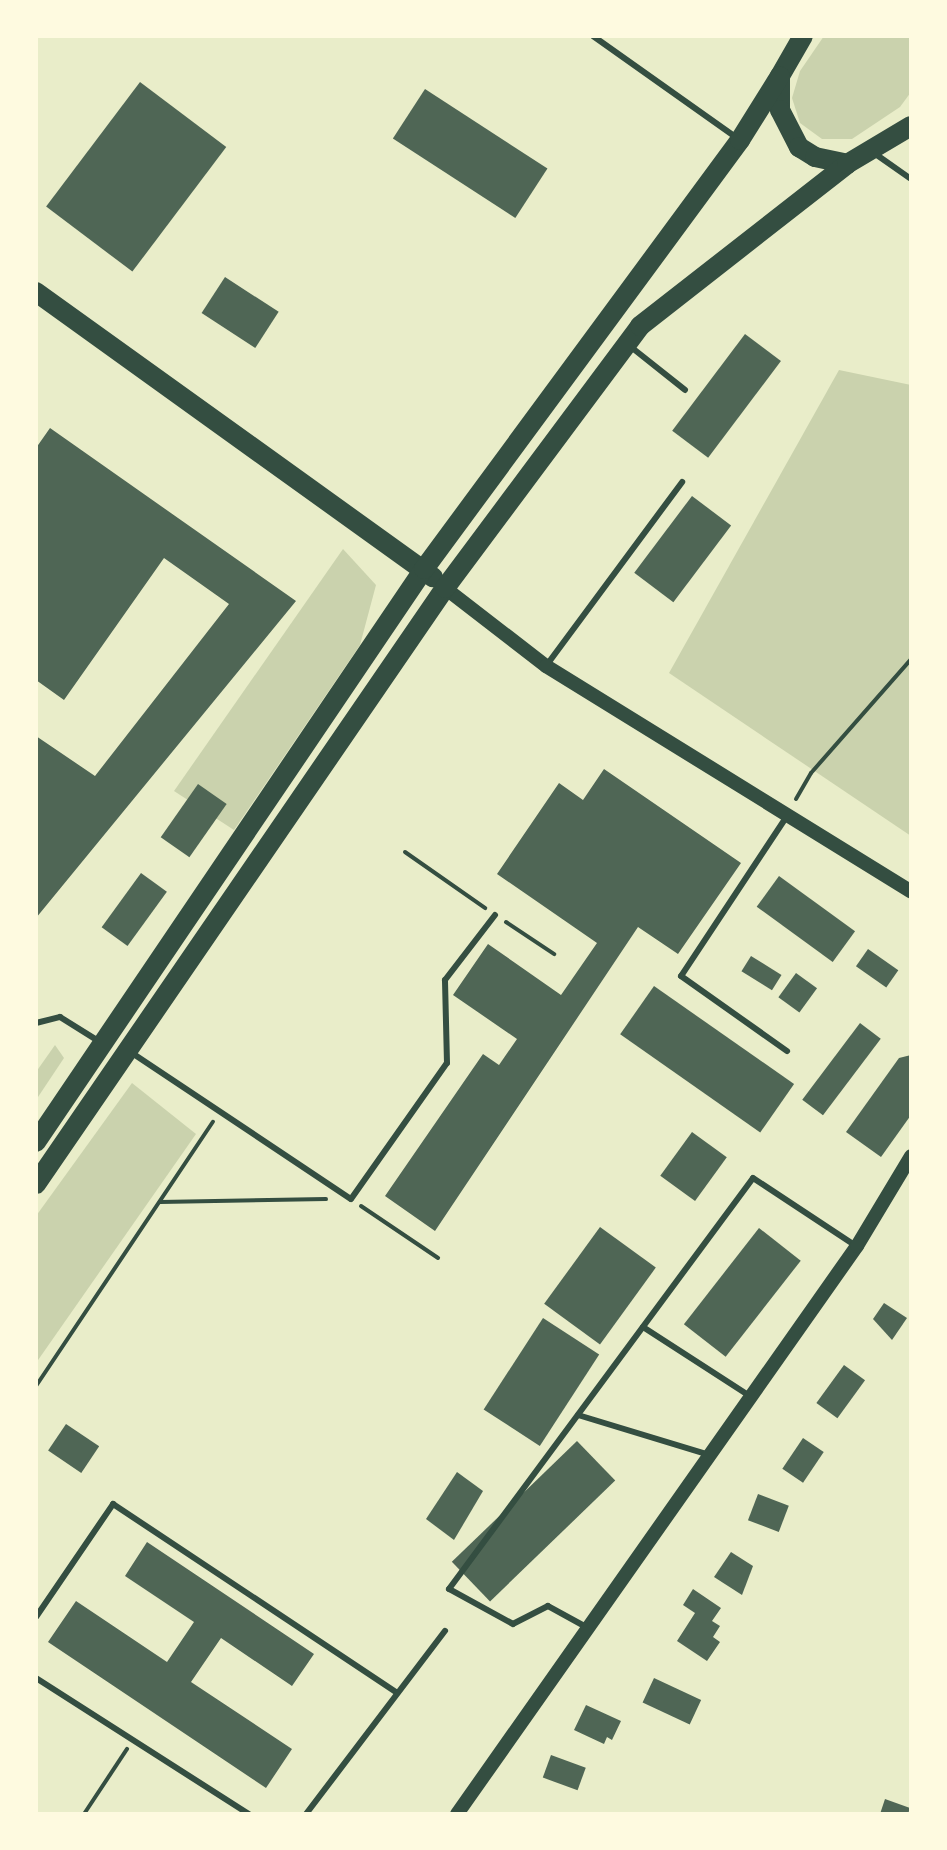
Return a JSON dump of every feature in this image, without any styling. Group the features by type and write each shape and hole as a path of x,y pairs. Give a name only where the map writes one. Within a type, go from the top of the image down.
{"main road":[{"path":"36,1142 424,569 740,140 803,36"},
{"path":"780,76 780,110 799,147 815,157 847,164"},
{"path":"36,1184 445,588 640,326 847,164 909,125"},
{"path":"36,292 424,569 445,588"}],"street":[{"path":"445,588 546,666 911,891"},
{"path":"457,1814 857,1246 911,1156"}],"lane":[{"path":"593,36 740,140"},
{"path":"871,151 911,179"},
{"path":"627,343 685,390"},
{"path":"546,666 682,482"},
{"path":"787,816 681,976 787,1051"},
{"path":"129,1051 219,1114 351,1199 447,1063 445,980 495,915"},
{"path":"36,1021 60,1017 104,1044"},
{"path":"588,1628 548,1606 513,1624 449,1589 753,1178 857,1246"},
{"path":"643,1327 751,1397"},
{"path":"578,1415 710,1455"},
{"path":"36,1617 113,1504 396,1692"},
{"path":"306,1814 445,1631"},
{"path":"36,1678 249,1814"}],"path":[{"path":"787,816 811,773 911,659"},
{"path":"405,852 554,954"},
{"path":"36,1386 219,1114"},
{"path":"160,1202 351,1199 438,1258"},
{"path":"84,1814 132,1740"}],"green space":[{"path":"824,36 911,36 911,92 900,107 852,139 822,139 800,123 792,98 800,71"},
{"path":"839,370 911,385 911,836 669,673"},
{"path":"343,549 376,585 360,645 234,830 174,791"},
{"path":"55,1045 64,1058 36,1100 36,1072"},
{"path":"132,1083 196,1134 36,1363 36,1216"}],"building":[{"path":"140,82 226,147 132,272 46,207"},
{"path":"425,89 547,169 515,218 393,138"},
{"path":"225,277 279,312 255,348 202,313"},
{"path":"745,334 781,361 708,458 672,431"},
{"path":"50,428 296,601 36,918 36,736 95,776 229,604 164,558 64,700 36,680 36,448"},
{"path":"692,496 731,525 673,602 634,573"},
{"path":"604,769 741,863 678,954 638,927 435,1231 385,1196 483,1054 499,1065 517,1039 453,995 488,944 561,995 597,943 497,874 559,783 583,800"},
{"path":"198,784 227,804 189,857 161,837"},
{"path":"141,873 167,892 128,946 102,927"},
{"path":"779,876 855,931 833,962 757,907"},
{"path":"868,949 898,970 886,987 856,966"},
{"path":"751,956 782,975 772,990 741,971"},
{"path":"796,973 817,988 799,1013 778,997"},
{"path":"654,986 794,1084 760,1132 620,1034"},
{"path":"860,1023 881,1039 823,1115 802,1100"},
{"path":"911,1055 911,1115 881,1157 846,1132 899,1058"},
{"path":"692,1132 727,1157 695,1201 660,1176"},
{"path":"600,1227 656,1268 600,1344 544,1304"},
{"path":"759,1228 801,1261 726,1357 684,1324"},
{"path":"884,1303 907,1318 892,1340 873,1319"},
{"path":"543,1318 599,1354 540,1446 484,1409"},
{"path":"844,1365 865,1380 837,1418 816,1403"},
{"path":"66,1424 99,1446 81,1473 48,1451"},
{"path":"803,1438 824,1452 803,1483 782,1469"},
{"path":"577,1441 615,1481 490,1601 452,1562"},
{"path":"457,1472 483,1491 454,1540 426,1519"},
{"path":"758,1494 789,1506 779,1532 748,1520"},
{"path":"147,1542 314,1654 292,1686 221,1638 191,1682 292,1749 266,1788 48,1642 76,1601 167,1662 194,1622 125,1576"},
{"path":"731,1552 753,1566 742,1595 714,1577"},
{"path":"693,1589 721,1608 712,1621 720,1626 713,1637 720,1642 707,1661 677,1641 695,1613 683,1605"},
{"path":"654,1678 701,1700 690,1724 643,1702"},
{"path":"586,1705 621,1721 612,1740 607,1737 604,1744 574,1730"},
{"path":"551,1755 586,1768 578,1790 543,1778"},
{"path":"885,1799 910,1808 908,1814 880,1814"}]}
